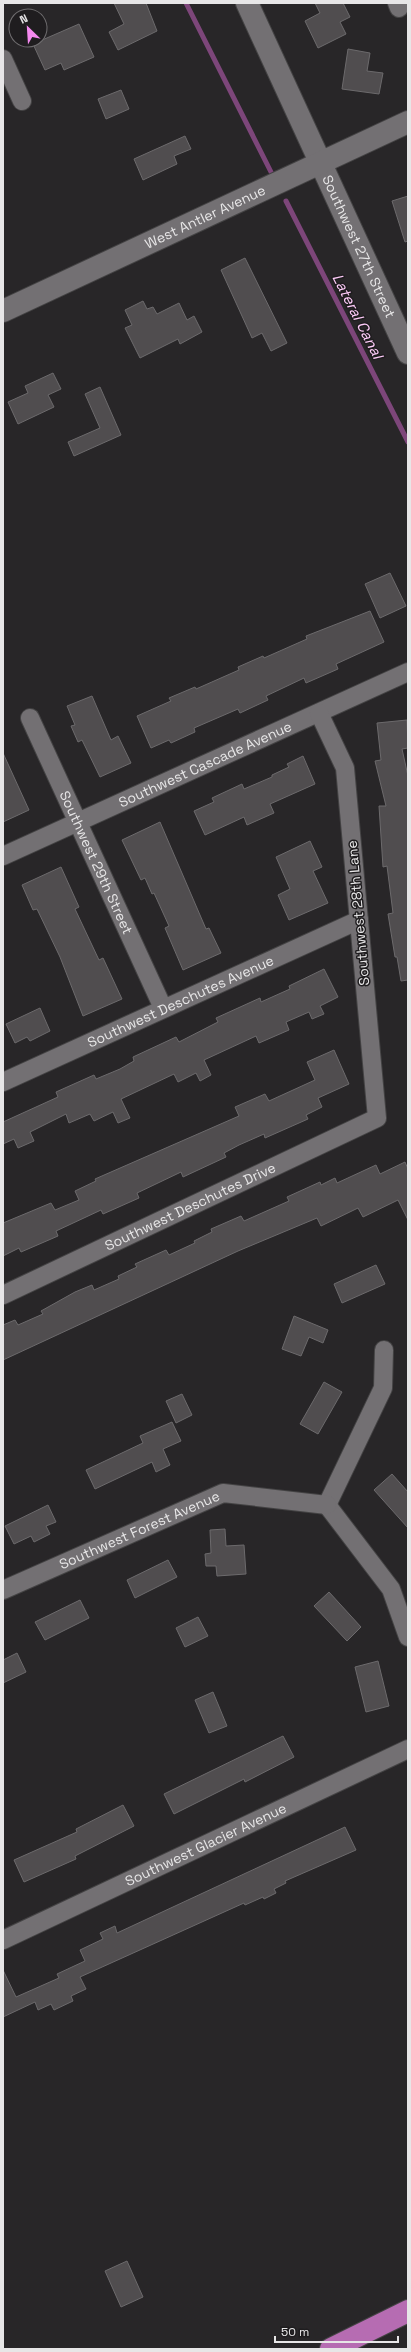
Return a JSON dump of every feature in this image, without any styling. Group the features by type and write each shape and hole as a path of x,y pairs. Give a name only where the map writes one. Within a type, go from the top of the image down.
{"highway":[{"path":"331,2349 408,2311"}],"street":[{"name":"Southwest 27th Street","path":"247,3 408,352"},
{"path":"3,58 22,101"},
{"name":"West Antler Avenue","path":"3,311 408,122"},
{"name":"Southwest Cascade Avenue","path":"3,856 408,672"},
{"name":"Southwest 28th Lane","path":"319,712 345,768 377,1118"},
{"name":"Southwest 29th Street","path":"30,718 163,1008"},
{"name":"Southwest Deschutes Avenue","path":"3,1082 358,920"},
{"name":"Southwest Deschutes Drive","path":"3,1295 377,1118"},
{"path":"384,1350 383,1388 327,1505 391,1589 408,1637"},
{"name":"Southwest Forest Avenue","path":"3,1590 223,1493 327,1505"},
{"name":"Southwest Glacier Avenue","path":"3,1940 408,1749"}],"building":[{"path":"114,3 146,3 157,31 118,50 109,32 124,24"},
{"path":"315,3 343,3 350,17 340,22 346,34 318,48 305,21 320,13"},
{"path":"79,24 94,57 64,70 61,63 45,70 35,48 48,48 48,37"},
{"path":"348,49 370,53 367,71 383,73 379,94 342,89"},
{"path":"121,90 129,109 106,119 98,99"},
{"path":"185,136 191,149 174,156 177,164 143,180 134,159"},
{"path":"408,196 408,241 405,242 392,201"},
{"path":"245,258 287,343 271,351 262,333 252,338 221,270"},
{"path":"143,301 147,309 153,307 157,314 179,303 187,320 194,316 202,332 180,344 178,339 140,358 125,328 132,325 125,310"},
{"path":"53,373 61,389 48,395 54,407 18,424 8,402 28,393 25,386"},
{"path":"100,387 121,435 74,456 68,442 100,428 85,394"},
{"path":"390,573 406,606 380,618 365,584"},
{"path":"370,611 384,642 336,664 338,669 306,683 304,678 266,696 268,700 240,713 238,709 194,728 195,732 171,743 169,740 151,748 137,716 171,701 169,698 195,687 196,689 239,670 238,667 263,656 264,658 307,639 306,636"},
{"path":"92,696 111,740 118,736 131,763 100,777 82,740 78,742 71,726 75,725 67,706"},
{"path":"407,720 408,748 402,749 408,776 408,980 401,981 397,957 395,957 388,914 393,913 387,866 383,867 379,806 386,806 375,761 381,760 377,723"},
{"path":"3,753 29,810 3,822"},
{"path":"303,756 315,784 270,804 274,813 247,825 244,817 205,835 194,811 214,802 212,798 242,784 244,789 272,777 272,775 289,767 287,764"},
{"path":"160,822 206,929 209,928 221,953 183,970 165,928 169,926 154,893 152,894 145,878 141,880 122,840"},
{"path":"310,841 322,867 313,871 328,903 289,920 278,895 290,889 276,857"},
{"path":"61,867 79,907 75,909 99,960 103,958 122,999 83,1016 60,957 37,909 33,910 22,885"},
{"path":"324,969 338,997 320,1006 324,1014 312,1019 309,1012 286,1022 289,1030 259,1043 256,1036 204,1060 211,1075 200,1081 196,1073 178,1082 174,1074 121,1099 130,1118 118,1123 113,1112 94,1121 90,1114 69,1123 66,1114 30,1132 34,1141 18,1148 14,1139 3,1144 3,1122 58,1097 56,1092 94,1075 96,1079 120,1069 134,1061 133,1057 176,1037 179,1042 218,1022 216,1018 260,998 261,1002 290,989 289,986"},
{"path":"40,1008 50,1031 30,1041 27,1037 15,1043 6,1024"},
{"path":"334,1050 349,1084 318,1098 322,1107 306,1115 308,1119 265,1138 264,1134 239,1145 224,1153 226,1157 183,1177 181,1172 137,1193 139,1198 103,1214 101,1210 56,1231 58,1236 21,1252 19,1248 3,1256 3,1223 51,1203 55,1210 79,1200 75,1191 96,1181 95,1179 239,1116 235,1107 265,1094 269,1101 315,1080 307,1062"},
{"path":"405,1162 408,1169 408,1220 398,1200 363,1217 358,1208 321,1226 317,1218 238,1251 3,1360 3,1325 15,1320 18,1325 43,1314 41,1311 75,1292 92,1285 94,1290 119,1279 118,1276 137,1267 135,1264 166,1250 169,1255 195,1243 194,1241 212,1232 211,1229 241,1216 244,1221 289,1201 287,1197 320,1182 321,1185 335,1178 337,1183 376,1165 380,1174"},
{"path":"376,1265 385,1284 342,1303 334,1284"},
{"path":"294,1316 328,1330 323,1343 309,1337 301,1356 282,1349"},
{"path":"324,1382 342,1392 318,1434 300,1424"},
{"path":"182,1394 192,1415 176,1423 166,1401"},
{"path":"172,1422 181,1441 163,1449 170,1465 156,1472 152,1462 95,1489 86,1470 143,1443 140,1436"},
{"path":"392,1474 408,1492 408,1528 374,1490"},
{"path":"48,1505 56,1522 46,1526 50,1534 34,1542 31,1536 14,1544 5,1526"},
{"path":"225,1529 226,1546 244,1545 246,1574 217,1576 216,1566 206,1566 205,1554 211,1553 210,1530"},
{"path":"168,1560 177,1577 135,1598 127,1580"},
{"path":"329,1592 361,1627 347,1641 314,1606"},
{"path":"80,1600 89,1618 45,1640 35,1622"},
{"path":"198,1617 208,1636 185,1647 176,1628"},
{"path":"17,1653 26,1672 3,1683 3,1660"},
{"path":"378,1661 389,1706 366,1712 355,1667"},
{"path":"213,1692 227,1726 209,1733 195,1700"},
{"path":"283,1736 294,1757 245,1782 244,1779 174,1814 164,1794"},
{"path":"123,1805 134,1826 75,1856 76,1859 24,1882 14,1860 77,1832 76,1829"},
{"path":"345,1827 356,1850 285,1881 286,1883 274,1889 276,1893 264,1899 263,1897 245,1905 244,1903 80,1977 86,1989 71,1996 73,2001 54,2010 51,2004 38,2010 35,2002 3,2017 3,1970 16,1997 59,1978 57,1974 85,1961 80,1950 103,1939 100,1933 115,1926 117,1933"},
{"path":"127,2261 143,2297 121,2307 105,2271"}],"waterway":[{"name":"Lateral Canal","path":"186,3 271,172"},
{"name":"Lateral Canal","path":"286,201 408,442"}]}
